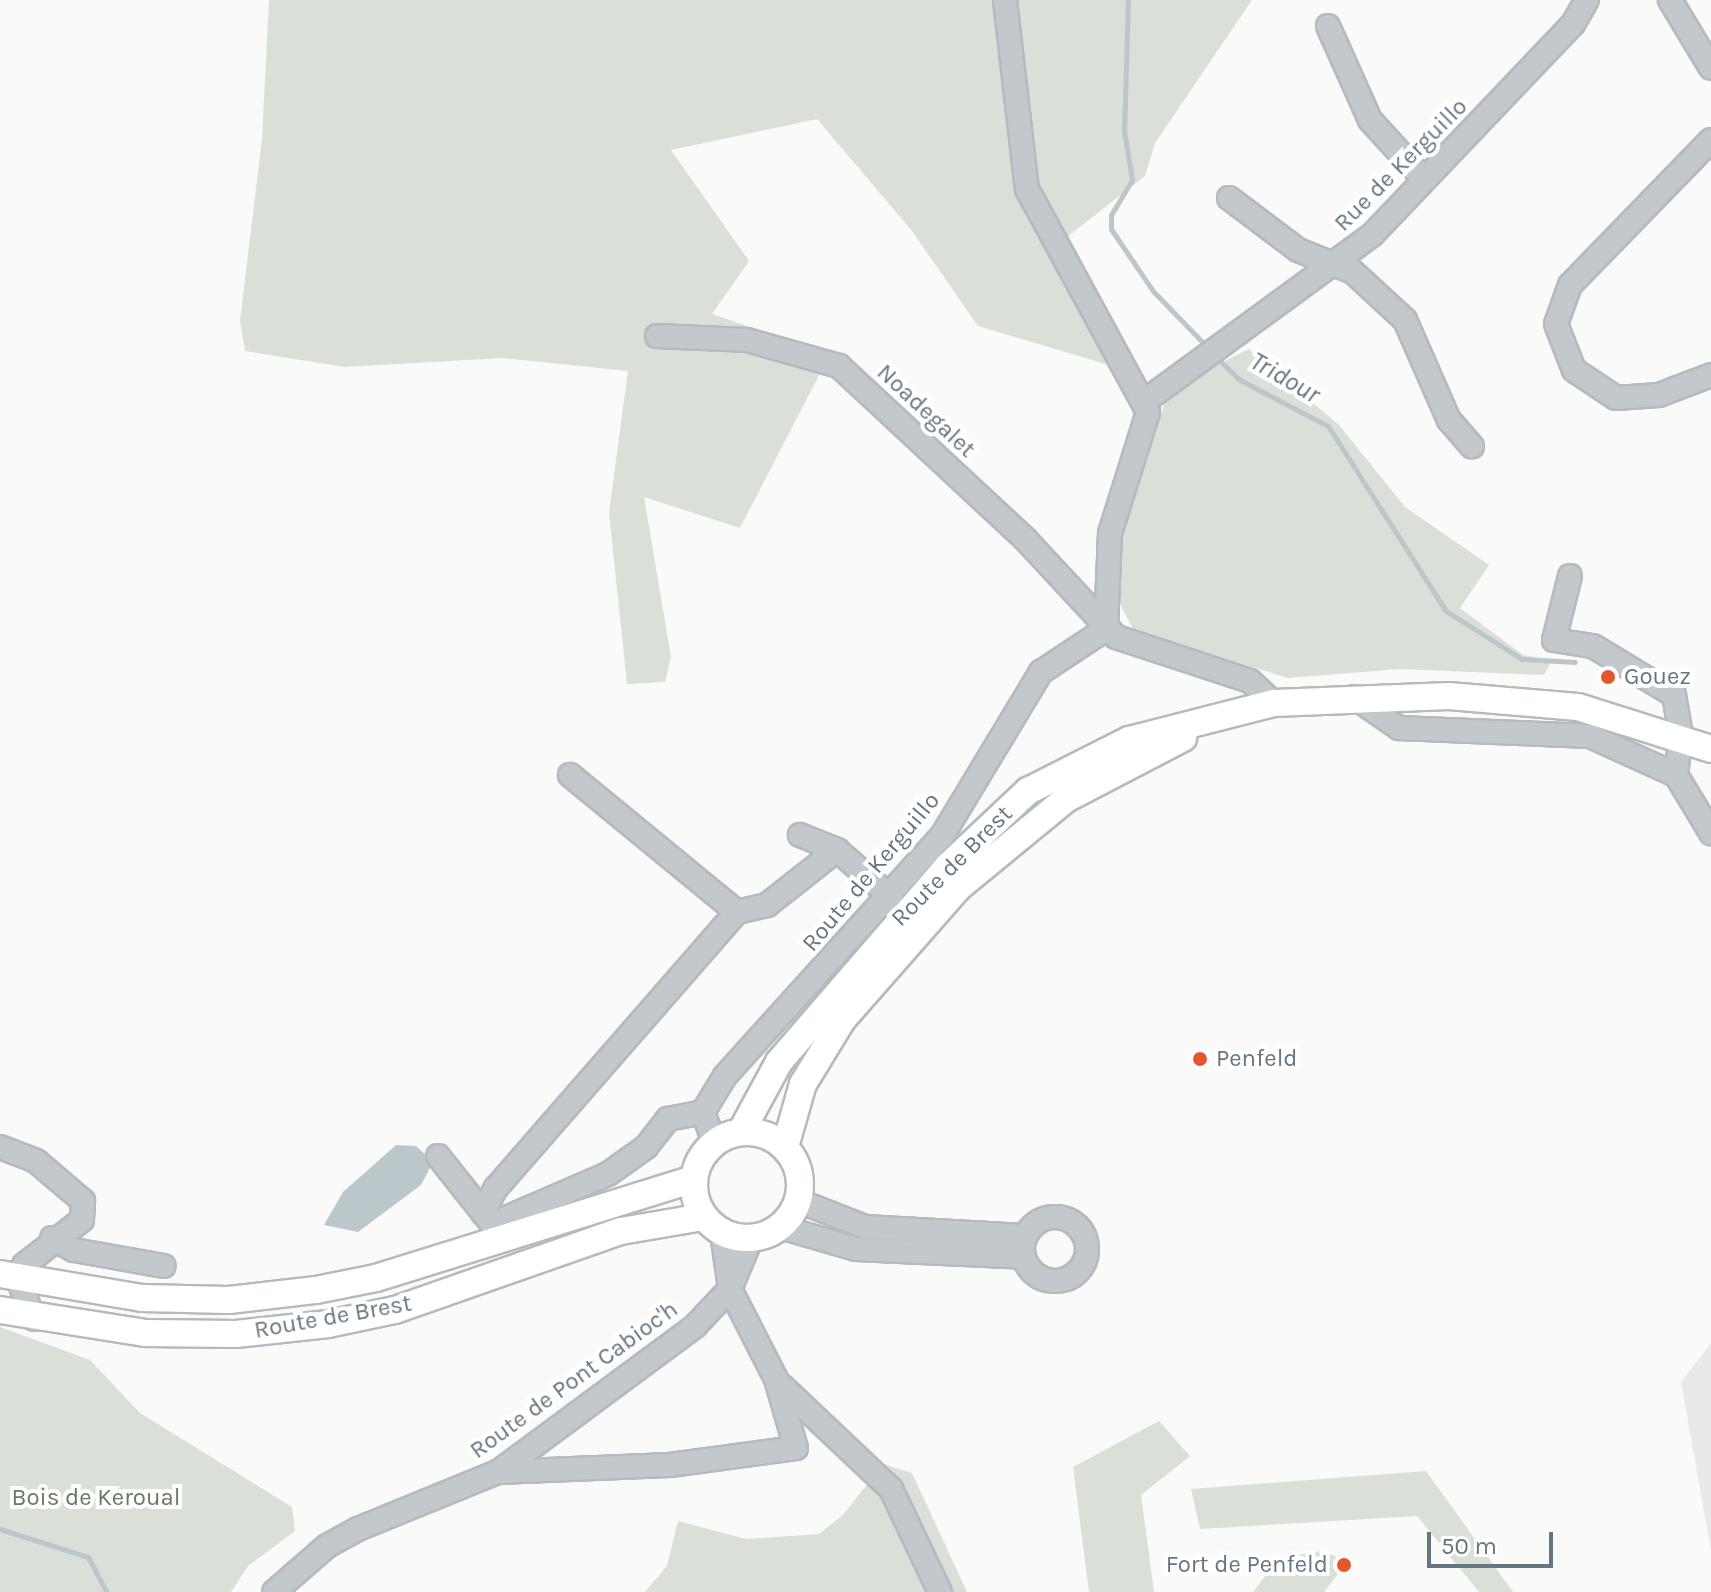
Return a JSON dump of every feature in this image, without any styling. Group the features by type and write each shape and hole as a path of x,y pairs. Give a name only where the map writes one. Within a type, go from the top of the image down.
{"main road":[{"name":"Route de Brest","path":"741,1132 779,1062 862,959 1028,791 1129,740 1274,703 1354,697 1541,702 1681,735 1711,749"},
{"name":"Route de Brest","path":"785,1147 803,1084 842,1020 999,849 1066,799 1131,762 1246,710"},
{"path":"741,1132 757,1132 785,1147 798,1173 799,1201 780,1227 751,1239 712,1225 693,1179 714,1143 741,1132"},
{"name":"Route de Brest","path":"9,1276 142,1298 229,1300 316,1290 376,1278 693,1179"},
{"name":"Route de Brest","path":"0,1310 34,1319 191,1334 328,1324 409,1306 621,1231 712,1225"}],"street":[{"path":"1005,0 1027,189 1145,401 1147,427 1110,533 1106,629 1250,681 1274,703"},
{"name":"Rue de Kerguillo","path":"1145,401 1372,235 1573,24 1587,0"},
{"path":"1670,0 1711,68"},
{"path":"1328,26 1370,120 1423,178"},
{"path":"1711,140 1570,285 1556,324 1574,370 1616,398 1659,395 1711,375"},
{"path":"1229,198 1298,250 1336,264 1405,320 1449,420 1472,446"},
{"name":"Noadegalet","path":"657,336 747,340 839,366 1026,540 1106,629"},
{"path":"1570,576 1554,640 1593,646 1674,695 1681,735 1676,775"},
{"name":"Route de Kerguillo","path":"703,1112 725,1076 891,897 949,826 1041,672 1106,629"},
{"path":"1354,697 1399,728 1590,736 1676,775 1711,833"},
{"path":"570,775 737,912"},
{"path":"800,835 837,850 891,897"},
{"path":"483,1213 496,1188 737,912 767,905 837,850"},
{"path":"438,1156 492,1224 556,1201 646,1147 668,1119 703,1112 714,1143"},
{"path":"0,1147 36,1161 83,1201 82,1220 52,1238 9,1276 34,1319"},
{"path":"780,1227 856,1249 1024,1247 865,1227 799,1201"},
{"path":"498,1472 670,1465 796,1448 776,1379 730,1289 712,1225"},
{"path":"52,1238 74,1250 164,1266"},
{"name":"Route de Pont Cabioc'h","path":"274,1592 327,1546 358,1529 498,1472 695,1326 730,1289 751,1239"},
{"path":"776,1379 891,1489 940,1592"}],"shaded area":[{"path":"396,1145 416,1146 433,1162 421,1185 358,1232 324,1225 343,1192"},
{"path":"1711,1343 1711,1551 1681,1382"}],"green space":[{"path":"269,0 1252,0 1155,143 1145,176 1067,237 1139,374 978,326 912,231 817,119 671,150 749,261 712,314 830,354 740,528 644,497 671,657 665,682 627,684 609,513 628,371 502,358 345,367 245,351 240,321 262,139"},
{"path":"1249,349 1339,425 1405,507 1489,565 1460,608 1523,655 1552,660 1544,675 1399,669 1288,678 1134,631 1119,602 1121,538 1165,402 1177,385"},
{"name":"Bois de Keroual","path":"0,1327 90,1360 140,1413 292,1507 295,1531 248,1566 231,1592 0,1592"},
{"path":"1159,1421 1190,1456 1141,1495 1154,1592 1089,1592 1073,1467"},
{"path":"883,1464 912,1473 967,1592 645,1592 667,1566 678,1521 746,1539 819,1534 843,1515"},
{"path":"1426,1471 1513,1592 1479,1592 1417,1516 1200,1529 1191,1489"},
{"path":"1321,1551 1348,1561 1324,1592 1253,1592 1279,1558"}],"waterway":[{"name":"Tridour","path":"1128,0 1124,131 1132,180 1111,215 1111,229 1153,291 1207,347"},
{"name":"Tridour","path":"1216,357 1240,380 1328,426 1446,611 1522,659 1575,662"},
{"path":"0,1529 88,1557 107,1592"}],"place":[{"name":"Gouez","path":"1608,677"},
{"name":"Penfeld","path":"1200,1059"},
{"name":"Fort de Penfeld","path":"1344,1565"}]}
